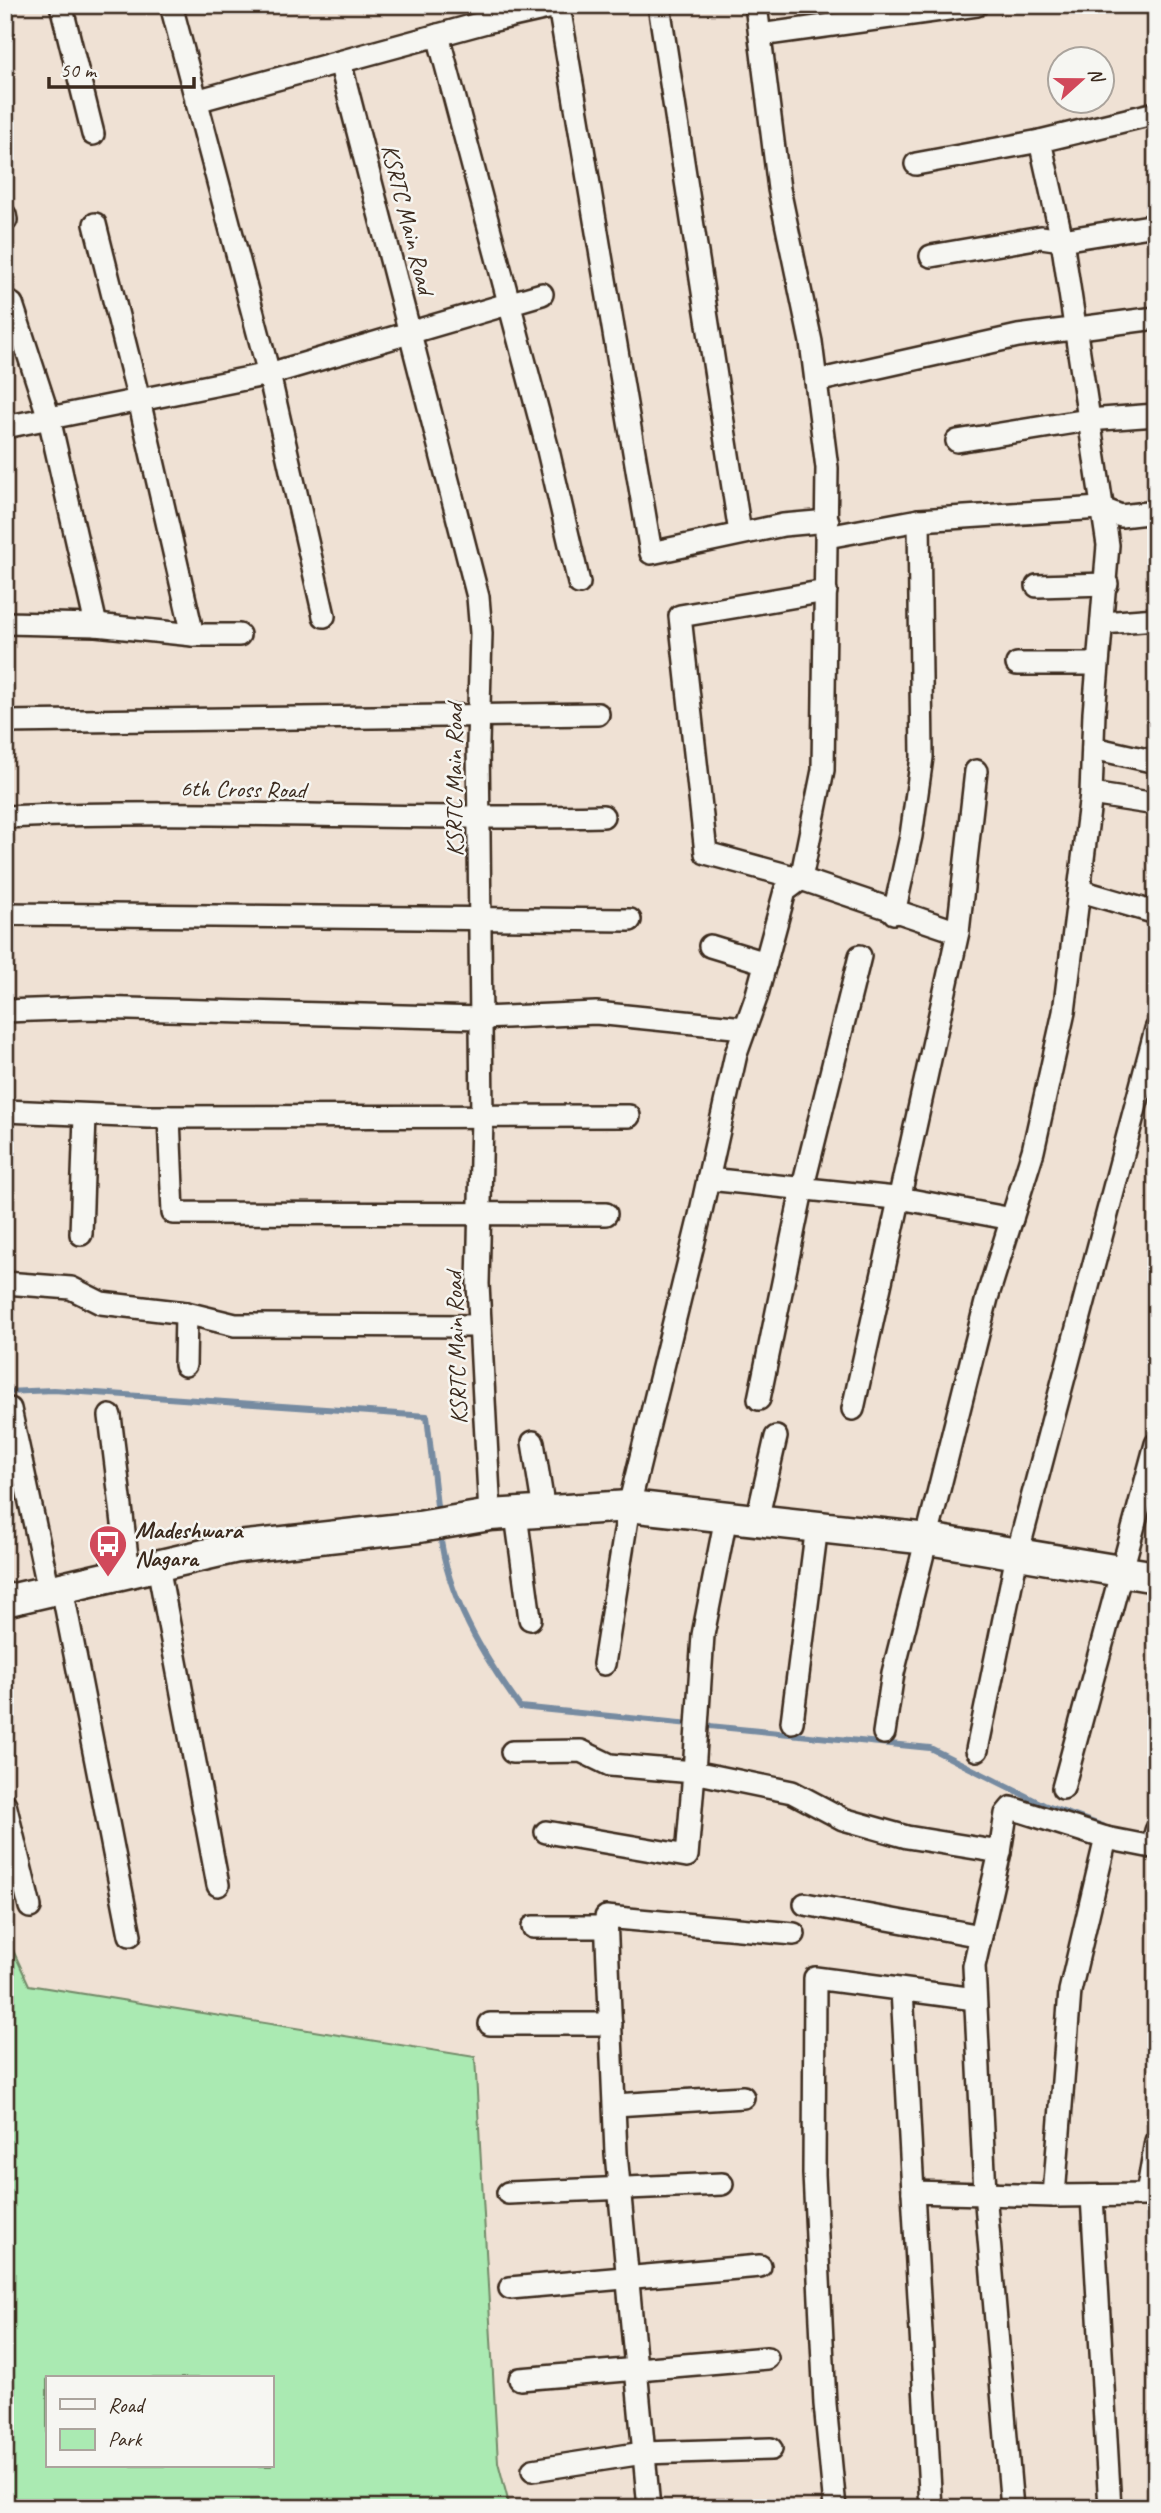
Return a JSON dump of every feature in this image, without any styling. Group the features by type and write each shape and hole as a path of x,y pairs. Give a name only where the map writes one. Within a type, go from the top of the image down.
{"street":[{"path":"61,5 93,134"},
{"path":"171,5 269,374 324,616"},
{"path":"196,101 438,35 560,5 651,553 740,533 1100,508 1121,516 1156,512"},
{"path":"659,5 740,533"},
{"path":"604,1664 629,1506 744,1028 766,963 785,891 801,878 823,770 827,468 811,342 779,189 756,5"},
{"path":"760,34 977,5"},
{"path":"438,35 510,304 579,583"},
{"name":"KSRTC Main Road","path":"340,62 478,597 481,633 480,1326 517,1514"},
{"path":"916,164 1040,141 1156,113"},
{"path":"884,1733 894,1673 987,1298 1033,1151 1064,1012 1091,794 1097,664 1107,584 1108,545 1100,508 1062,240 1040,141"},
{"path":"95,224 139,400 192,635"},
{"path":"931,256 1041,237 1062,240 1156,225"},
{"path":"5,427 269,374 410,335 542,294"},
{"path":"12,304 49,418 96,625"},
{"path":"816,381 1018,336 1156,318"},
{"path":"957,441 1088,420 1156,415"},
{"path":"894,913 911,836 922,757 919,520"},
{"path":"1037,586 1107,584"},
{"path":"826,591 680,616 706,853 801,878 894,913 958,932"},
{"path":"1103,623 1156,619"},
{"path":"5,624 96,625 192,635 239,635"},
{"path":"1017,664 1097,664"},
{"path":"5,722 598,715"},
{"path":"1093,748 1156,762"},
{"path":"853,1409 958,932 976,771"},
{"path":"1091,794 1156,804"},
{"name":"6th Cross Road","path":"5,817 92,813 480,819 603,816"},
{"path":"1081,891 1156,913"},
{"path":"5,914 480,916 630,920"},
{"path":"710,946 766,963"},
{"path":"759,1399 802,1190 860,956"},
{"path":"5,1011 90,1009 481,1018 596,1013 744,1028"},
{"path":"977,1750 1017,1555 1156,1029"},
{"path":"5,1111 169,1117 629,1116"},
{"path":"81,1234 85,1116"},
{"path":"169,1117 173,1213 606,1214"},
{"path":"708,1179 898,1198 1012,1219"},
{"path":"5,1283 71,1288 101,1303 186,1312 235,1325 480,1326"},
{"path":"185,1365 186,1312"},
{"path":"10,1409 56,1589 130,1935"},
{"path":"110,1416 129,1573"},
{"path":"757,1520 776,1437"},
{"path":"530,1619 517,1514 533,1442"},
{"path":"1063,1788 1156,1444"},
{"path":"5,1601 238,1547 517,1514 629,1506 929,1538 1156,1577"},
{"path":"546,1832 687,1856 703,1635 726,1517"},
{"path":"792,1722 817,1526"},
{"path":"158,1566 218,1885"},
{"path":"512,1752 581,1751 610,1765 694,1772 792,1792 843,1819 907,1837 1000,1852"},
{"path":"5,1804 30,1907"},
{"path":"1012,2508 985,2192 974,1966 1006,1814 1012,1808 1106,1838 1155,1842"},
{"path":"1054,2196 1070,1991 1106,1838"},
{"path":"805,1904 981,1936"},
{"path":"649,2508 619,2188 606,1917 794,1934"},
{"path":"533,1927 606,1927"},
{"path":"835,2508 825,2404 814,2174 815,1978 975,1999"},
{"path":"902,1990 931,2508"},
{"path":"490,2024 611,2024"},
{"path":"615,2105 743,2097"},
{"path":"913,2192 1054,2196 1151,2195 1156,2141"},
{"path":"508,2193 722,2184"},
{"path":"1092,2196 1110,2508"},
{"path":"510,2288 760,2266"},
{"path":"520,2379 768,2358"},
{"path":"533,2470 643,2453 771,2449"}],"green space":[{"path":"5,1933 29,1985 475,2057 498,2462 510,2508 5,2508"}],"waterway":[{"path":"5,1392 54,1390 427,1416 438,1515"},
{"path":"440,1533 450,1580 469,1625 520,1707 930,1748 1044,1805 1103,1826"}],"place":[{"name":"Madeshwara Nagara","path":"108,1578"}]}
